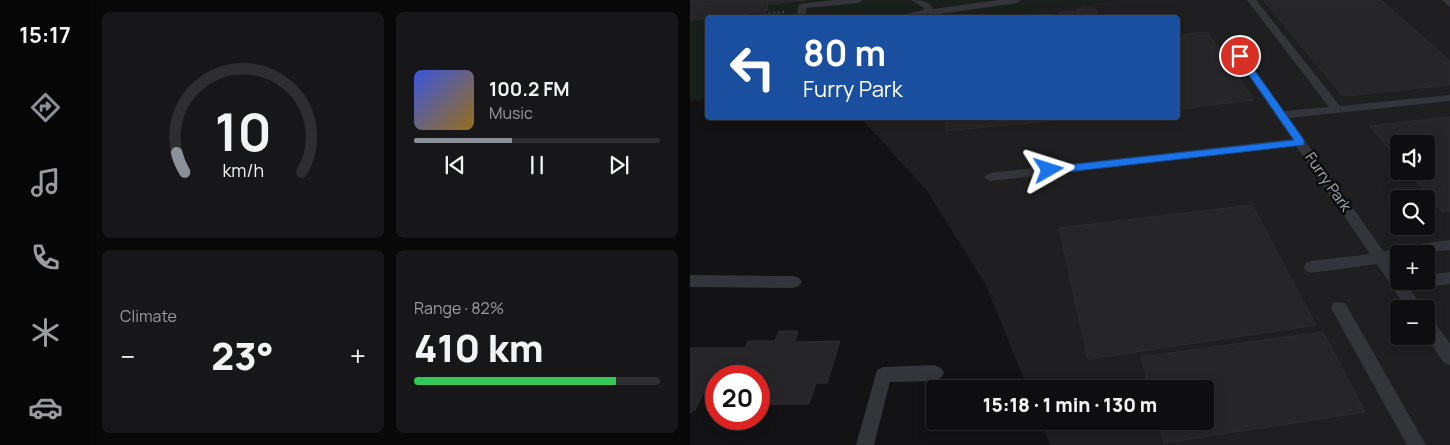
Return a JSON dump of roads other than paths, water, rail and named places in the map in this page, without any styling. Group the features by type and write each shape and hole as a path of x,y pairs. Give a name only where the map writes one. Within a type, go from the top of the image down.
{"lane":[{"path":"801,14 802,6 859,0"},
{"path":"915,0 927,6 929,12"},
{"path":"910,15 1017,0"},
{"path":"1251,0 1337,110"},
{"path":"1445,0 1450,4"},
{"name":"Furry Park","path":"1240,56 1390,271"},
{"path":"1282,115 1450,98"},
{"path":"990,177 1301,142"},
{"path":"1311,267 1381,258 1404,251 1450,245"},
{"path":"1435,280 1450,278"},
{"path":"690,281 794,282"},
{"path":"1339,308 1417,445"},
{"path":"1435,336 1450,358"},
{"path":"864,445 883,375 935,373"}]}
